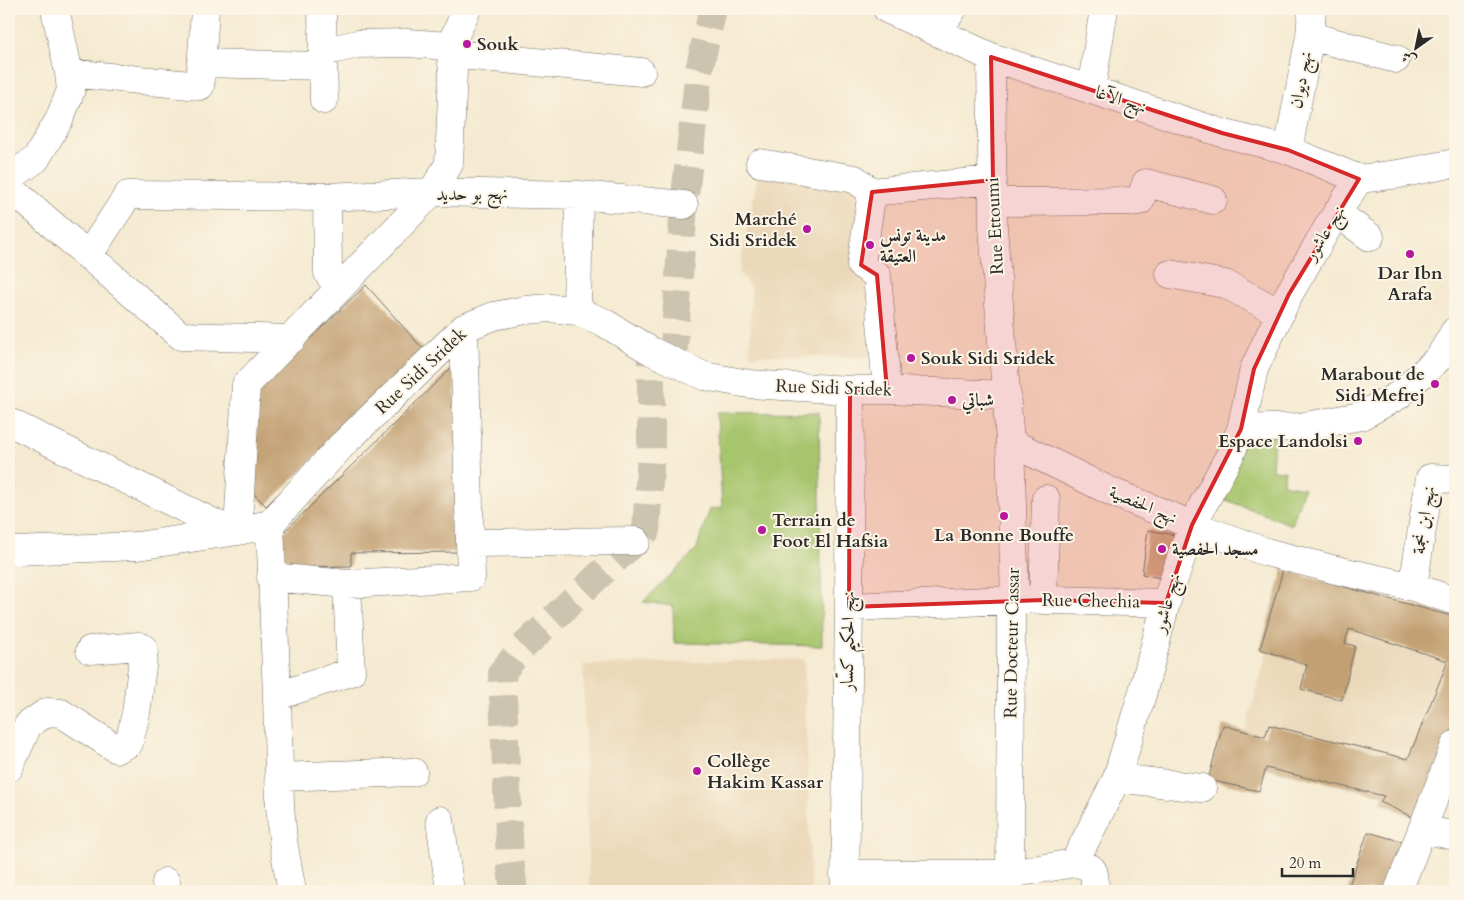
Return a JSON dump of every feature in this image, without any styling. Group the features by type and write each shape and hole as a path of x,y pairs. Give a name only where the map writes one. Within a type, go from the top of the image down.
{"street":[{"path":"9,178 36,159 59,120 71,90 55,9"},
{"path":"68,72 200,86 205,9"},
{"path":"322,9 324,100"},
{"path":"88,256 128,195 327,197 432,192 449,164 453,71 451,50 467,9"},
{"name":"نهج الآغا","path":"887,9 990,57 1222,133 1288,150 1359,179"},
{"path":"938,32 953,9"},
{"path":"1091,90 1104,9"},
{"name":"نهج ديوان","path":"1288,150 1310,36 1312,9"},
{"path":"1310,36 1396,59"},
{"path":"201,63 323,59 356,44 407,43 451,50 641,72"},
{"name":"Rue Ettoumi","path":"990,57 993,228 1007,395"},
{"path":"760,163 855,179 872,192 993,191 1140,200 1146,183 1213,200"},
{"path":"1359,179 1399,174 1455,163"},
{"name":"نهج عاشور","path":"1074,862 1117,778 1144,691 1166,603 1192,525 1230,455 1241,429 1254,369 1289,294 1329,224 1359,179"},
{"path":"9,187 181,336 292,339"},
{"name":"نهج بو حديد","path":"238,531 246,386 432,192 579,195 684,204"},
{"path":"872,192 861,265 877,275 887,390"},
{"path":"577,311 579,195"},
{"path":"327,197 328,273 339,289"},
{"path":"1338,213 1370,237"},
{"path":"1170,274 1225,284 1280,313"},
{"name":"Rue Sidi Sridek","path":"270,524 342,445 464,328 494,316 526,310 550,308 577,311 603,322 651,351 704,376 749,384 850,390 1007,395"},
{"path":"271,577 347,584 471,577 464,328"},
{"path":"1241,429 1300,427 1361,416 1399,395 1440,358 1455,330"},
{"name":"نهج الحكيم كسّار","path":"844,883 849,607 850,390"},
{"name":"Rue Docteur Cassar","path":"1007,395 1010,442 1013,600 1010,883"},
{"path":"9,422 216,524 238,531"},
{"name":"نهج الحفصية","path":"1010,442 1112,492 1192,525 1266,552 1413,588 1455,601"},
{"name":"نهج ابن نجمة","path":"1413,588 1430,478 1455,479"},
{"path":"1044,600 1046,499"},
{"path":"9,550 137,546 238,531 270,524 280,806 283,841 292,891"},
{"path":"470,543 636,541"},
{"path":"277,696 351,672 347,584"},
{"name":"Rue Chechia","path":"849,607 1013,600 1166,603"},
{"path":"9,768 18,721 46,712 61,714 117,749 129,743 136,713 143,648 139,646 90,650"},
{"path":"1398,891 1455,745"},
{"path":"279,777 413,772"},
{"path":"1117,778 1202,788"},
{"path":"440,820 450,891"},
{"path":"1422,829 1455,836"},
{"path":"844,883 1010,883 1074,862 1092,868 1095,891"}],"highlighted area":[{"path":"991,57 1222,133 1288,150 1359,179 1289,294 1254,369 1241,429 1192,525 1166,603 1043,600 849,607 850,390 887,390 877,275 861,265 872,192 993,180"}],"shaded area":[{"name":"Marché Sidi Sridek","path":"760,163 872,192 861,265 884,358 750,355 751,288 739,273"},
{"path":"1283,570 1455,617 1455,723 1423,798 1419,820 1380,802 1384,796 1267,768 1259,791 1208,780 1223,725 1245,731 1267,652 1260,649"},
{"name":"Collège Hakim Kassar","path":"804,659 811,891 589,891 583,665"}],"green space":[{"name":"Terrain de Foot El Hafsia","path":"819,412 822,646 674,643 673,606 643,602 696,550 710,509 722,508 717,413"},
{"path":"1242,435 1274,436 1272,470 1285,471 1283,484 1304,488 1292,525 1213,495"}],"building":[{"path":"366,285 424,350 266,506 253,493 258,389"},
{"path":"454,365 463,552 351,553 351,566 278,567 277,539"},
{"path":"1148,530 1180,536 1169,580 1142,574"},
{"path":"1283,570 1455,617 1455,723 1423,799 1419,820 1380,802 1384,796 1266,768 1259,791 1208,780 1223,725 1265,737 1269,725 1408,759 1448,661 1349,629 1345,643 1355,646 1342,700 1301,689 1307,665 1260,649"},
{"path":"1368,832 1410,844 1393,891 1347,891"}],"tunnel":[{"path":"673,362 684,205 699,70 713,9"},
{"path":"514,891 510,860 502,672 522,648 646,531 651,453 651,351"}],"place":[{"name":"Souk","path":"467,44"},
{"name":"Marché Sidi Sridek","path":"807,229"},
{"name":"مدينة تونس العتيقة","path":"870,245"},
{"name":"Dar Ibn Arafa","path":"1410,254"},
{"name":"Souk Sidi Sridek","path":"911,358"},
{"name":"Marabout de Sidi Mefrej","path":"1435,384"},
{"name":"شباتي","path":"952,400"},
{"name":"Espace Landolsi","path":"1358,441"},
{"name":"La Bonne Bouffe","path":"1004,516"},
{"name":"Terrain de Foot El Hafsia","path":"762,530"},
{"name":"مسجد الحفصية","path":"1162,549"},
{"name":"Collège Hakim Kassar","path":"697,771"}]}
